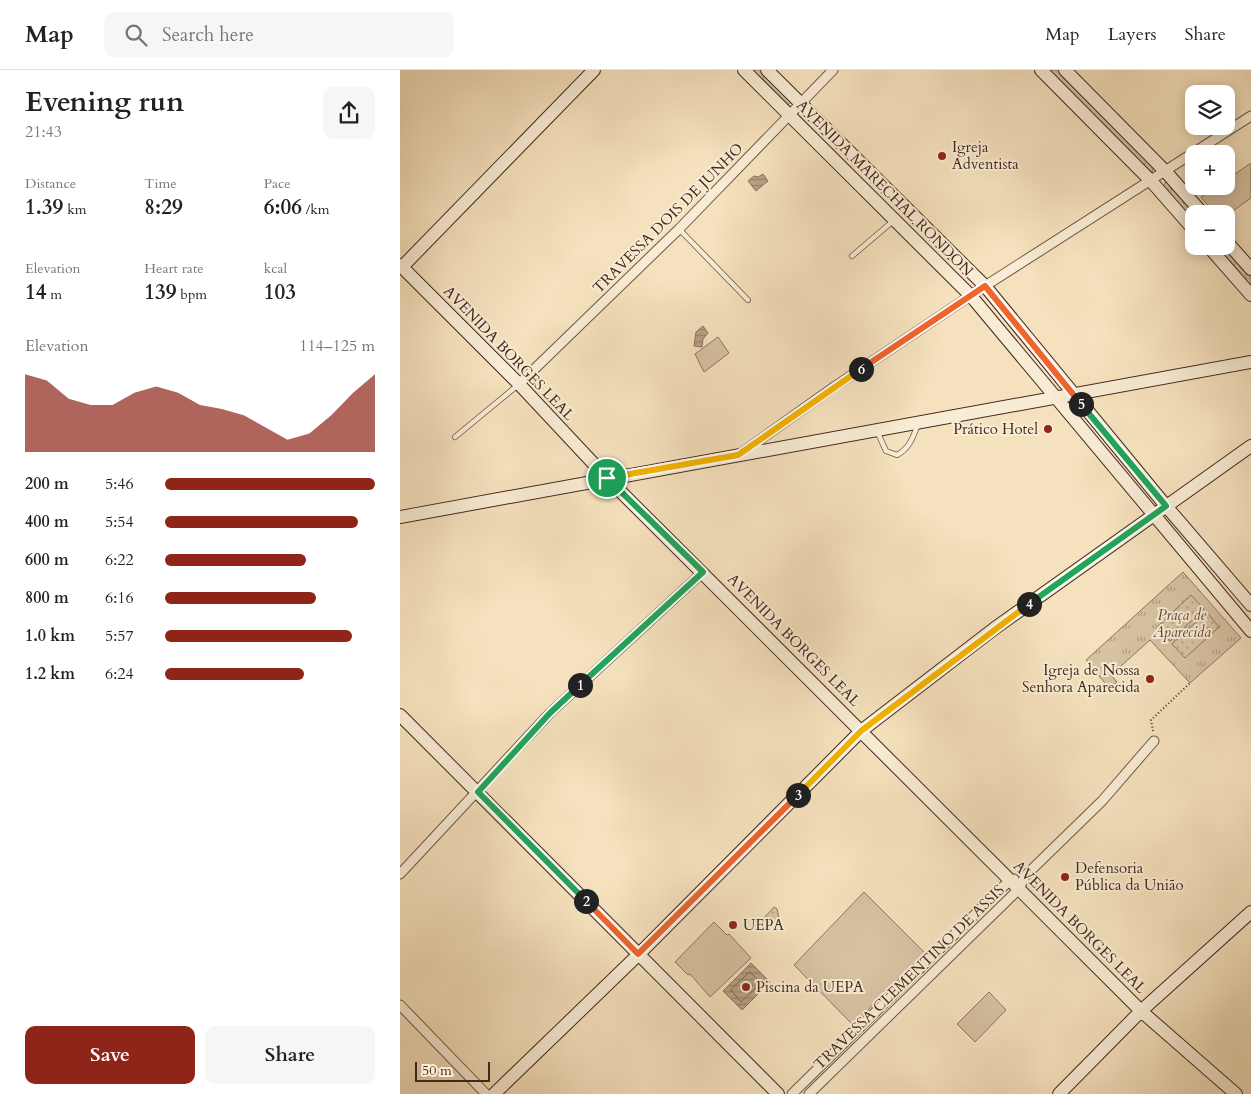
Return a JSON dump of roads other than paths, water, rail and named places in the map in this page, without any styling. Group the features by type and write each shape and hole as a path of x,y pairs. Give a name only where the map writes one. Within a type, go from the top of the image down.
{"main road":[{"path":"401,267 594,70"},
{"name":"AVENIDA MARECHAL RONDON","path":"744,70 788,116 971,296 1251,631"},
{"name":"AVENIDA MARECHAL RONDON","path":"767,70 985,286 1166,506 1251,605"},
{"path":"1041,70 1151,181 1185,220"},
{"path":"1065,70 1166,172 1195,205"},
{"path":"1235,251 1251,269"},
{"path":"1216,255 1251,295"},
{"name":"AVENIDA BORGES LEAL","path":"401,267 519,384 607,478 1141,1011 1236,1094"},
{"path":"400,517 1251,362"},
{"path":"494,1094 638,954 861,731 995,628 1251,446"},
{"path":"1198,568 1210,557"},
{"path":"400,715 778,1094"},
{"path":"1059,1094 1141,1011 1251,912"}],"street":[{"name":"TRAVESSA DOIS DE JUNHO","path":"519,384 679,229 833,70"},
{"path":"738,455 834,387 985,286 1251,116"},
{"path":"400,874 550,713 703,572"},
{"name":"TRAVESSA CLEMENTINO DE ASSIS","path":"792,1094 1102,801 1154,741"},
{"name":"TRAVESSA CLEMENTINO DE ASSIS","path":"808,1094 1015,884"},
{"path":"400,1006 486,1094"}],"lane":[{"path":"852,256 894,220"},
{"path":"679,229 748,300"},
{"path":"455,437 519,384"},
{"path":"876,430 886,451 897,455 909,445 918,422"}],"water":[{"path":"763,174 768,181 756,191 748,181 754,176 758,177"},
{"path":"703,326 708,333 703,339 702,347 694,346 696,332"},
{"name":"Piscina da UEPA","path":"751,963 770,982 742,1010 723,991"}],"place":[{"name":"Igreja Adventista","path":"942,156"},
{"name":"Prático Hotel","path":"1048,429"},
{"name":"Igreja de Nossa Senhora Aparecida","path":"1150,679"},
{"name":"Defensoria Pública da União","path":"1065,877"},
{"name":"UEPA","path":"733,925"},
{"name":"Piscina da UEPA","path":"746,987"}],"park label":[{"name":"Praça de Aparecida","path":"1182,624"}]}
